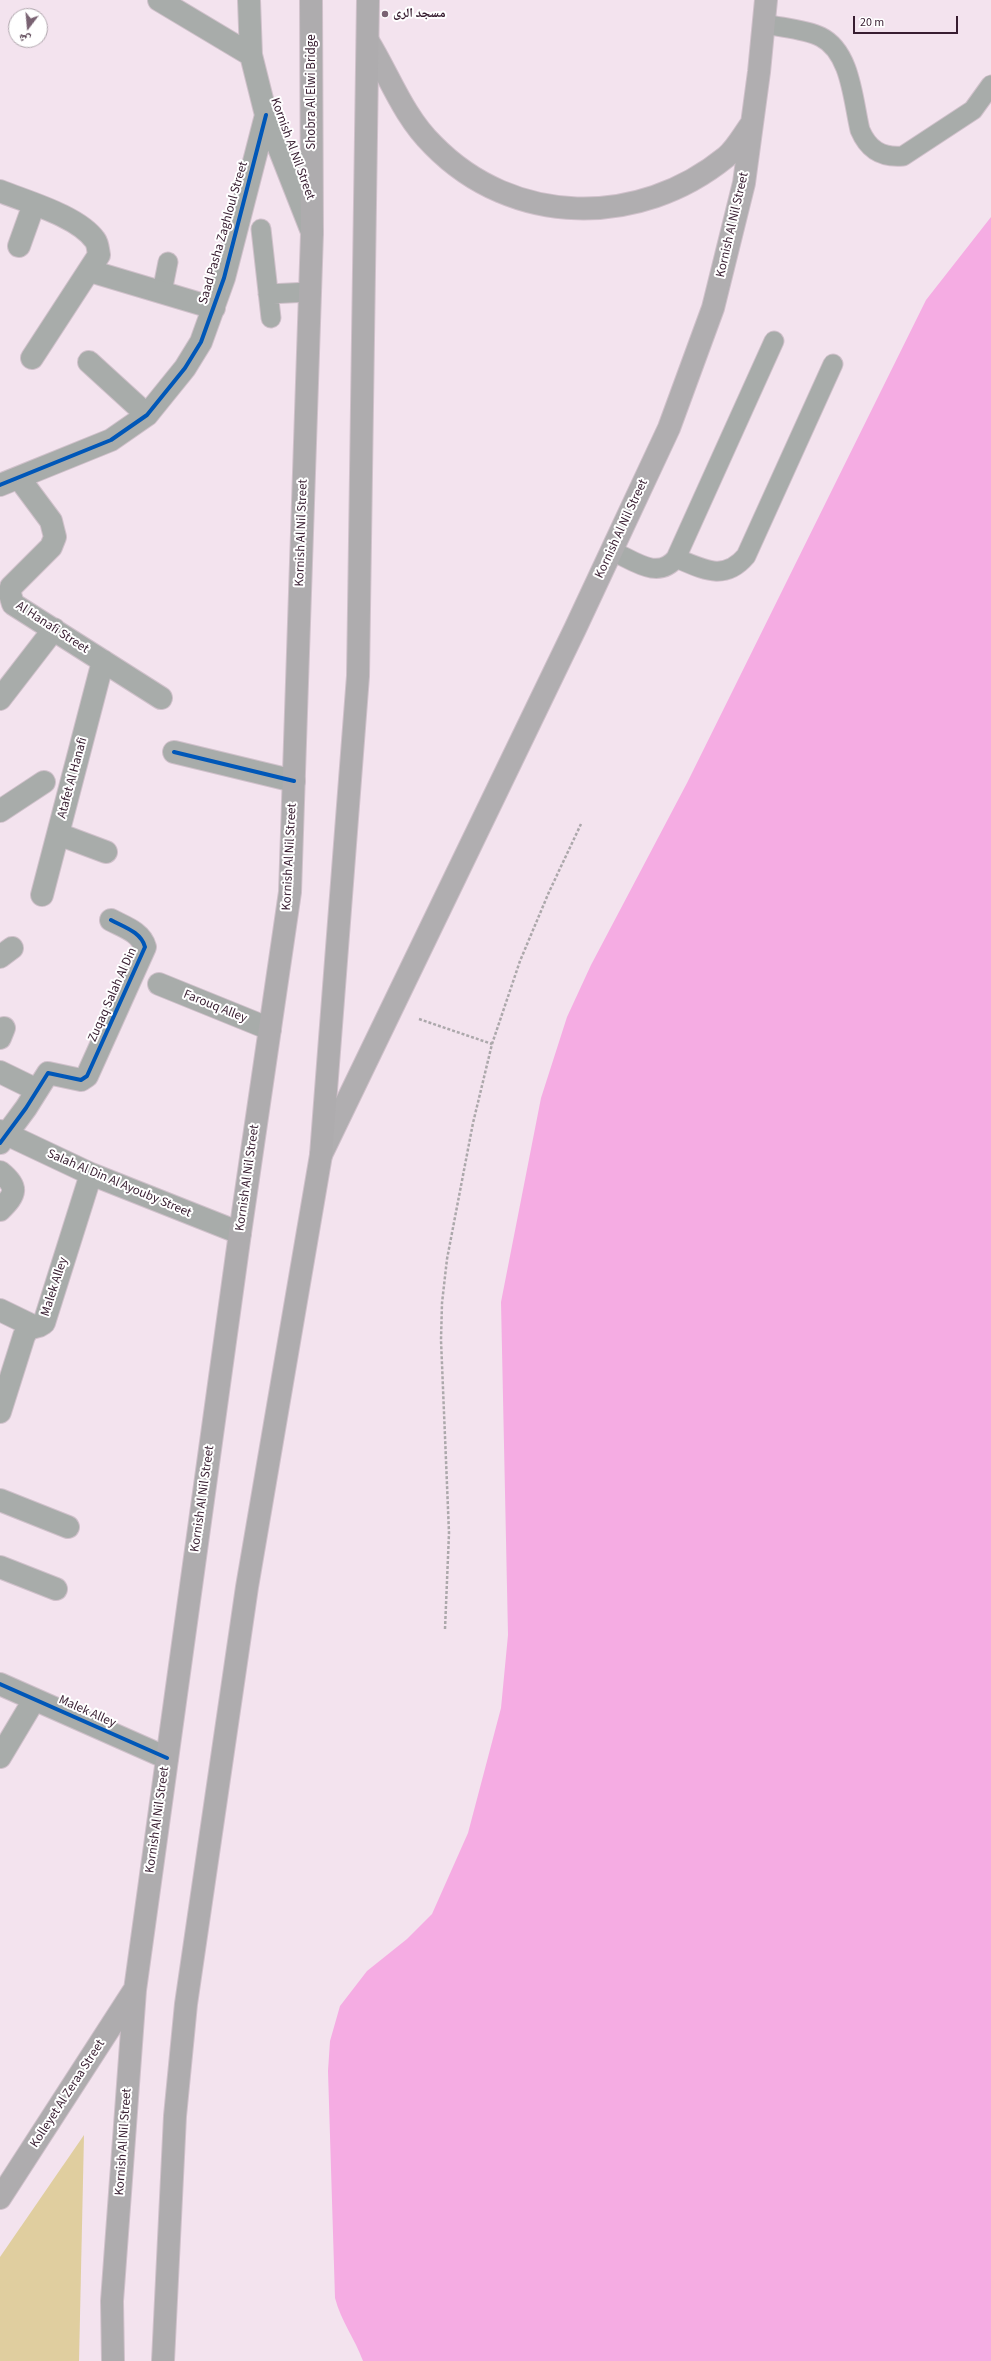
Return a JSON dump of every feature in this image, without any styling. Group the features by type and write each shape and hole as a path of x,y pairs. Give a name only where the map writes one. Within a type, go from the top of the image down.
{"highway":[{"name":"Shobra Al Elwi Bridge","path":"312,0 312,232"},
{"name":"Kornish Al Nil Street","path":"163,2361 175,2116 186,2004 247,1586 321,1155 358,676 368,0"},
{"name":"Kornish Al Nil Street","path":"113,2361 112,2301 135,1990 240,1233 290,892 312,232"},
{"name":"Kolleyet Al Zeraa Street","path":"0,2198 135,1990"}],"main road":[{"name":"Kornish Al Nil Street","path":"321,1155 612,551 669,428 713,308 744,183 754,120 765,24 766,0"},
{"path":"368,41 384,67 404,109 432,145 468,175 510,196 555,208 602,210 647,201 690,182 728,156 754,120"}],"street":[{"path":"159,0 251,55"},
{"name":"Kornish Al Nil Street","path":"249,0 251,55 266,115 312,232"},
{"name":"Saad Pasha Zaghloul Street","path":"10,481 111,440 147,415 185,368 200,342 224,278 266,115"},
{"path":"0,192 34,204 75,223 89,233 96,242 99,255 32,358"},
{"path":"18,246 34,204"},
{"path":"90,271 214,308"},
{"path":"90,362 147,415"},
{"name":"Al Hanafi Street","path":"10,481 51,521 56,537 51,547 11,587 5,595 13,604 161,698"},
{"path":"0,699 54,629"},
{"name":"Atafet Al Hanafi","path":"42,895 103,661"},
{"path":"174,752 294,781"},
{"path":"0,811 44,782"},
{"path":"58,834 106,852"},
{"name":"Zuqaq Salah Al Din","path":"2,1136 48,1073 81,1080 86,1076 146,947 143,939 111,920"},
{"name":"Farouq Alley","path":"160,984 270,1029"},
{"path":"0,1072 37,1090"},
{"name":"Salah Al Din Al Ayouby Street","path":"2,1136 91,1174 240,1233"},
{"path":"0,1172 10,1180 14,1191 10,1200 0,1210"},
{"name":"Malek Alley","path":"0,1412 24,1336 28,1328 39,1326 44,1323 91,1174"},
{"path":"0,1310 33,1326"},
{"path":"0,1500 68,1527"},
{"path":"0,1567 56,1589"},
{"name":"Malek Alley","path":"0,1684 167,1758"},
{"path":"0,1757 34,1700"}],"lane":[{"path":"765,24 820,37 832,43 840,52 844,63 864,140 872,149 892,157 903,156 973,110 991,85"},
{"path":"261,229 271,318"},
{"path":"162,292 168,262"},
{"path":"268,294 310,292"},
{"path":"612,551 650,569 658,570 671,564 676,558 774,341"},
{"path":"676,558 702,569 722,572 740,563 746,556 833,364"}],"path":[{"path":"445,1629 450,1533 441,1380 442,1303 458,1196 492,1044 520,961 549,892 581,824"},
{"path":"392,1010 492,1044"}],"shaded area":[{"path":"991,217 991,2361 363,2361 335,2298 328,2071 330,2041 340,2006 367,1971 407,1939 432,1914 468,1833 501,1708 508,1635 501,1302 541,1098 567,1017 591,965 687,783 926,300"},
{"path":"84,2135 79,2361 0,2361 0,2257"}],"cycle path":[{"path":"0,485 111,440 147,415 185,368 201,342 224,278 266,115"},
{"path":"174,752 294,781"},
{"path":"0,1143 26,1108 48,1073 81,1080 87,1076 145,947 140,937 111,920"},
{"path":"0,1684 167,1758"}],"place":[{"name":"مسجد الرى","path":"385,14"}]}
